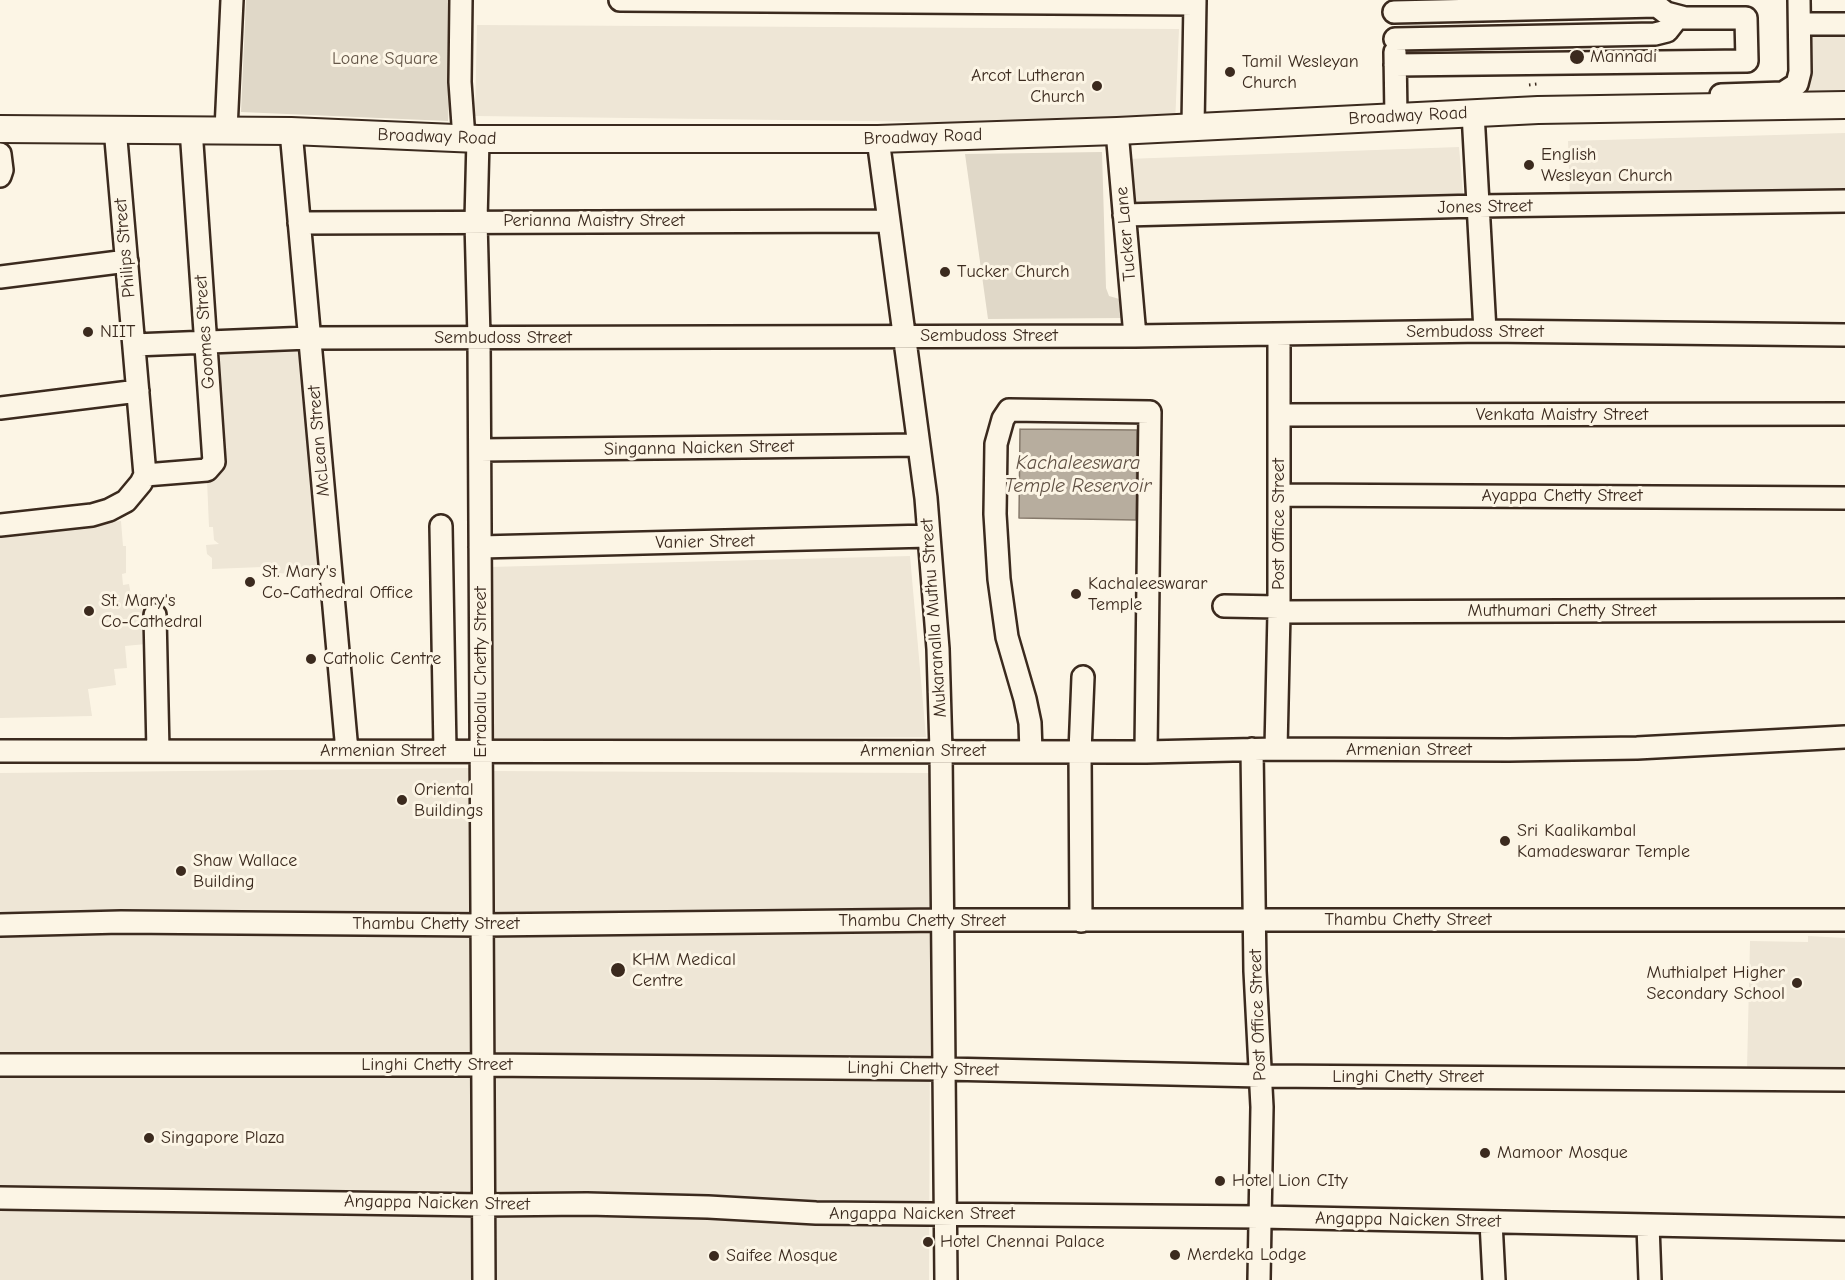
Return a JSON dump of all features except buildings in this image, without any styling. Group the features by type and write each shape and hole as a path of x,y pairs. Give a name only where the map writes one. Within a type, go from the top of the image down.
{"main road":[{"name":"Broadway Road","path":"0,129 291,130 471,139 878,139 1193,128 1538,110 1845,105"}],"street":[{"path":"226,130 232,0"},
{"name":"Errabalu Chetty Street","path":"461,0 460,82 471,139 479,338 484,1280"},
{"path":"620,0 1195,2 1193,128"},
{"path":"1800,0 1804,106"},
{"path":"1535,90 1787,92 1799,80 1800,0"},
{"path":"1395,65 1747,60 1746,18 1678,17 1666,14 1657,3 1394,6 1395,39 1395,65 1396,117"},
{"path":"1395,39 1655,34 1667,31 1678,17"},
{"path":"1802,24 1845,24"},
{"path":"1473,113 1485,331"},
{"name":"Philips Street","path":"115,128 145,475"},
{"name":"Goomes Street","path":"145,475 207,470 214,462 191,129"},
{"name":"McLean Street","path":"291,130 347,751"},
{"name":"Tucker Lane","path":"1117,131 1136,336"},
{"name":"Mukaranalla Muthu Street","path":"878,139 919,445 938,649 946,1280"},
{"path":"0,154 2,170 0,176"},
{"name":"Jones Street","path":"1124,215 1478,206 1845,201"},
{"name":"Perianna Maistry Street","path":"299,223 889,221"},
{"path":"0,277 126,261"},
{"name":"Sembudoss Street","path":"134,345 309,338 1136,336 1485,331 1845,335"},
{"name":"Post Office Street","path":"1276,749 1279,609 1279,334"},
{"path":"0,408 138,391"},
{"path":"1031,752 1030,723 1005,627 998,568 995,502 996,444 999,430 1009,410 1150,412 1146,752"},
{"name":"Venkata Maistry Street","path":"1279,415 1845,414"},
{"name":"Singanna Naicken Street","path":"480,450 919,445"},
{"path":"0,525 109,510 126,501 145,475"},
{"name":"Ayappa Chetty Street","path":"1279,495 1845,498"},
{"path":"441,526 445,751"},
{"name":"Vanier Street","path":"480,547 929,537"},
{"name":"Muthumari Chetty Street","path":"1224,606 1279,609 1845,610"},
{"path":"155,615 158,751"},
{"path":"1081,921 1080,752 1083,677"},
{"name":"Armenian Street","path":"0,751 1146,752 1252,749 1602,748 1845,737"},
{"name":"Post Office Street","path":"1252,749 1262,1135 1259,1280"},
{"name":"Thambu Chetty Street","path":"0,925 121,922 483,925 943,920 1845,920"},
{"name":"Linghi Chetty Street","path":"0,1065 484,1065 945,1069 1260,1076 1845,1080"},
{"name":"Angappa Naicken Street","path":"0,1198 708,1207 816,1214 1260,1217 1845,1229"},
{"path":"1491,1222 1494,1280"},
{"path":"1648,1225 1650,1280"}],"shaded area":[{"path":"477,25 1179,29 1175,125 475,116"},
{"path":"1810,36 1845,36 1845,92 1810,92"},
{"path":"1845,133 1845,199 1570,202 1568,141"},
{"path":"1459,147 1464,205 1132,211 1126,159"},
{"path":"305,344 323,572 263,574 263,567 212,569 212,558 207,554 206,545 219,544 214,540 213,527 209,527 207,480 216,353 220,350"},
{"path":"121,521 123,546 126,546 126,573 122,574 123,585 129,584 131,595 141,594 146,644 125,646 127,668 114,669 116,685 88,689 92,716 0,718 0,534"},
{"path":"910,556 926,737 493,740 489,567"},
{"path":"470,768 473,1280 0,1280 0,773"},
{"path":"490,771 931,773 929,1280 493,1280"},
{"name":"Muthialpet Higher Secondary School","path":"1808,936 1845,938 1845,1072 1747,1069 1750,941 1808,942"}],"green space":[{"name":"Loane Square","path":"246,0 453,0 448,121 241,112"},
{"path":"1102,152 1106,288 1109,296 1123,300 1123,318 988,319 965,154"}],"water":[{"name":"Kachaleeswara Temple Reservoir","path":"1020,429 1137,430 1136,520 1019,518"}],"place":[{"name":"Mannadi","path":"1577,57"},
{"name":"Tamil Wesleyan Church","path":"1230,72"},
{"name":"Arcot Lutheran Church","path":"1097,86"},
{"name":"English Wesleyan Church","path":"1529,165"},
{"name":"Tucker Church","path":"945,272"},
{"name":"NIIT","path":"88,332"},
{"name":"St. Mary's Co-Cathedral Office","path":"250,582"},
{"name":"Kachaleeswarar Temple","path":"1076,594"},
{"name":"St. Mary's Co-Cathedral","path":"89,611"},
{"name":"Catholic Centre","path":"311,659"},
{"name":"Oriental Buildings","path":"402,800"},
{"name":"Sri Kaalikambal Kamadeswarar Temple","path":"1505,841"},
{"name":"Shaw Wallace Building","path":"181,871"},
{"name":"KHM Medical Centre","path":"618,970"},
{"name":"Muthialpet Higher Secondary School","path":"1797,983"},
{"name":"Singapore Plaza","path":"149,1138"},
{"name":"Mamoor Mosque","path":"1485,1153"},
{"name":"Hotel Lion CIty","path":"1220,1181"},
{"name":"Hotel Chennai Palace","path":"928,1242"},
{"name":"Merdeka Lodge","path":"1175,1255"},
{"name":"Saifee Mosque","path":"714,1256"}]}
